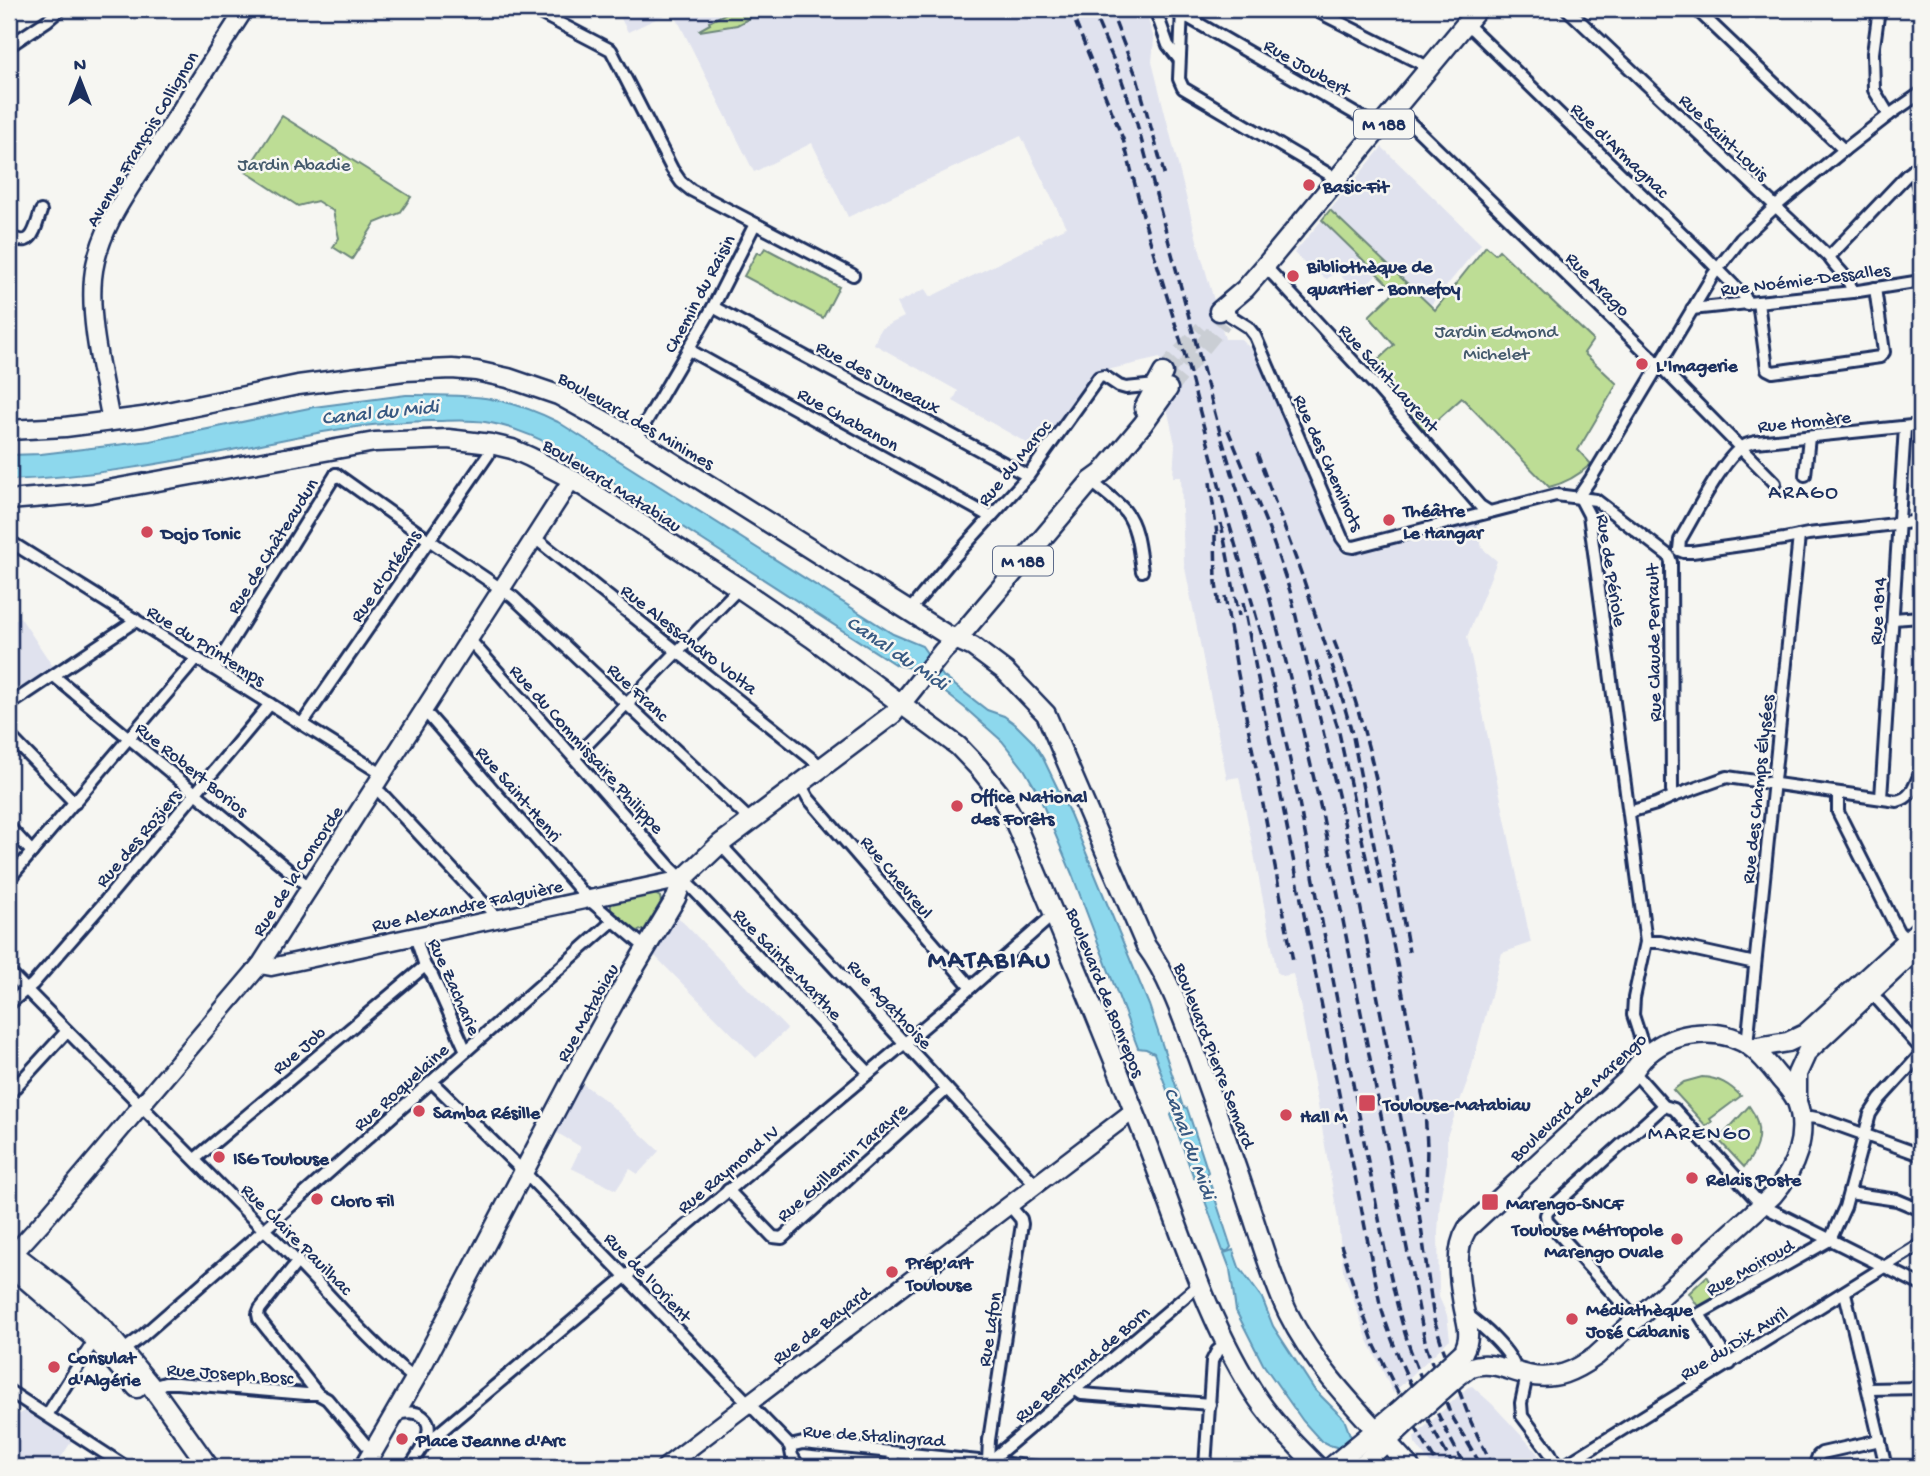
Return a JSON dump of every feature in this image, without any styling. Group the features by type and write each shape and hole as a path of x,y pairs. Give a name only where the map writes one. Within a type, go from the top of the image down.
{"main road":[{"name":"M 188","path":"1230,307 1474,13"},
{"name":"Boulevard des Minimes","path":"9,430 65,427 164,414 329,380 404,371 452,369 509,378 558,395 636,439 909,611 949,645"},
{"name":"M 188","path":"949,645 965,631 1091,481 1102,473 1143,424 1162,382"},
{"name":"Boulevard Matabiau","path":"9,500 91,493 374,442 448,439 491,444 530,457 572,479 801,630 901,704"},
{"name":"Rue Matabiau","path":"394,1415 583,1060 676,898 683,879 720,844 893,714 949,645"},
{"name":"Boulevard Pierre Semard","path":"949,645 973,647 1005,671 1046,713 1146,946 1157,961 1182,1018 1289,1314 1376,1440 1410,1467"},
{"name":"Boulevard de Bonrepos","path":"901,704 958,746 999,793 1012,816 1226,1344 1259,1402 1318,1467"},
{"path":"1335,1465 1376,1440 1455,1377 1466,1360 1548,1377 1577,1369 1637,1320 1764,1204 1784,1183 1800,1145 1797,1074 1807,1052 1915,951 1921,928"},
{"path":"1750,1047 1788,1042 1805,1034 1915,951"},
{"name":"Boulevard de Marengo","path":"1466,1360 1469,1339 1459,1262 1462,1237 1467,1229 1634,1072 1646,1055 1662,1044 1692,1034 1719,1035 1750,1047"},
{"path":"1750,1047 1797,1101"},
{"path":"10,1255 92,1343 118,1354"},
{"path":"10,1255 68,1296 104,1329 118,1354 209,1467"},
{"path":"146,1390 197,1467"},
{"path":"368,1460 394,1415"},
{"path":"1360,1467 1376,1440"}],"street":[{"path":"9,46 61,9"},
{"name":"Avenue François Collignon","path":"110,422 93,304 94,275 103,239 132,187 246,9"},
{"name":"Chemin du Raisin","path":"532,9 611,50 676,176 691,190 755,224 713,307 636,439"},
{"path":"1155,9 1168,45 1179,58"},
{"path":"1313,9 1430,68"},
{"name":"Rue Saint-Louis","path":"1567,9 1829,257 1848,279 1853,292"},
{"path":"1696,9 1844,150"},
{"path":"1880,9 1873,53 1874,90 1889,115"},
{"path":"1181,13 1178,79 1187,92 1336,179"},
{"name":"Rue Joubert","path":"1181,13 1380,128"},
{"name":"Rue d'Armagnac","path":"1474,13 1753,303"},
{"name":"Rue de Périole","path":"1646,1055 1633,1015 1646,942 1588,515 1579,496 1692,309 1741,239 1774,207 1844,150 1921,93"},
{"name":"Rue Arago","path":"1396,109 1659,365 1775,484"},
{"path":"1918,167 1921,198"},
{"path":"1829,257 1918,167"},
{"path":"9,236 25,242 30,238 41,211"},
{"path":"755,224 853,275"},
{"name":"Rue Saint-Laurent","path":"1265,266 1374,384 1480,506 1488,511"},
{"name":"Rue Noémie-Dessalles","path":"1692,309 1853,292 1921,281"},
{"path":"1753,303 1767,369 1773,372 1880,357 1884,352 1875,288"},
{"name":"Rue des Jumeaux","path":"713,307 1028,476"},
{"name":"Rue des Cheminots","path":"1230,307 1255,336 1348,547 1556,495 1579,496"},
{"name":"Rue Chabanon","path":"689,350 991,517"},
{"name":"Rue du Maroc","path":"909,611 1028,476 1099,377 1104,376 1126,388 1162,382"},
{"name":"Rue Homère","path":"1674,553 1679,540 1721,472 1740,448 1756,442 1921,425"},
{"name":"Rue 1814","path":"1881,798 1905,427"},
{"path":"1805,475 1809,437"},
{"name":"Rue d'Orléans","path":"302,724 488,455 491,444"},
{"name":"Rue de Châteaudun","path":"214,669 336,474 337,459 344,447"},
{"name":"Rue Franc","path":"336,474 513,597 751,821"},
{"name":"Rue de la Concorde","path":"10,1255 260,965 572,479"},
{"path":"1091,481 1124,510 1130,519 1135,530 1142,571"},
{"name":"Rue Claude Perrault","path":"1579,496 1596,500 1674,553 1671,562 1674,796"},
{"path":"1674,553 1921,521"},
{"name":"Rue des Champs Élysées","path":"1750,1047 1755,963 1799,537"},
{"name":"Rue Alessandro Volta","path":"535,538 823,768"},
{"name":"Rue du Printemps","path":"10,543 302,724 378,781 381,793 496,919"},
{"path":"574,758 739,588"},
{"path":"1893,619 1921,617"},
{"path":"9,705 135,619"},
{"name":"Rue du Commissaire Philippe","path":"469,639 683,879"},
{"path":"9,878 197,658"},
{"name":"Rue Robert Borios","path":"54,676 310,888"},
{"name":"Rue des Roziers","path":"9,1004 26,989 101,906 270,704"},
{"name":"Rue Saint-Henri","path":"423,713 588,899 648,947"},
{"path":"9,735 75,803"},
{"path":"1629,812 1727,777 1896,801 1912,792 1921,771"},
{"name":"Rue Chevreul","path":"801,785 808,798 971,987"},
{"path":"1838,793 1838,812 1898,931 1915,951"},
{"path":"9,827 32,852"},
{"name":"Rue Agathoise","path":"720,844 1036,1185"},
{"name":"Rue Alexandre Falguière","path":"260,965 271,967 683,879"},
{"name":"Rue Sainte-Marthe","path":"683,879 869,1073"},
{"name":"Rue Raymond IV","path":"422,1447 869,1073 1053,915"},
{"name":"Rue Roquelaine","path":"118,1354 264,1230 613,921"},
{"name":"Rue Zacharie","path":"415,936 425,966 432,975 466,1051"},
{"path":"1646,942 1660,942 1755,963"},
{"name":"Rue Job","path":"195,1159 425,966"},
{"name":"Rue Claire Pauilhac","path":"9,972 264,1230 415,1378"},
{"path":"1830,1240 1845,1207 1870,1114 1921,1051 1871,992"},
{"path":"9,1094 67,1031"},
{"path":"1634,1072 1664,1106 1674,1109 1752,1194 1771,1210 1921,1285"},
{"name":"Rue de l'Orient","path":"432,1082 524,1172 790,1446"},
{"name":"Rue Guillemin Tarayre","path":"729,1190 773,1237 782,1238 947,1089"},
{"path":"1637,1320 1547,1221 1546,1215 1664,1106"},
{"name":"Rue de Bayard","path":"665,1467 1133,1111"},
{"path":"1800,1121 1811,1117 1821,1119 1921,1155"},
{"path":"1849,1193 1897,1200 1921,1210"},
{"name":"Rue Lafon","path":"985,1464 1022,1224 1010,1206"},
{"name":"Rue Moiroud","path":"1730,1364 1699,1314 1830,1240"},
{"name":"Rue du Dix Avril","path":"1559,1467 1921,1244"},
{"path":"298,1261 260,1309 259,1319 318,1394 327,1399 368,1460"},
{"name":"Rue Bertrand de Born","path":"985,1464 1200,1284"},
{"path":"1845,1293 1886,1467"},
{"path":"1465,1313 1482,1325 1521,1373 1522,1416 1559,1467"},
{"path":"47,1415 92,1343"},
{"path":"1205,1467 1212,1361 1217,1351 1226,1344"},
{"name":"Rue Joseph Bosc","path":"146,1390 165,1383 318,1394"},
{"path":"1868,1389 1921,1388"},
{"path":"1076,1390 1082,1394 1210,1404"},
{"path":"9,1391 126,1467"},
{"path":"394,1415 410,1412 420,1415 425,1418 430,1428 410,1467"},
{"path":"1814,1467 1822,1453 1880,1440"},
{"name":"Rue de Stalingrad","path":"790,1446 803,1444 985,1464 1038,1467"},
{"path":"790,1446 792,1456 799,1467"},
{"path":"890,1467 894,1453"}],"shaded area":[{"path":"616,9 1145,9 1154,39 1152,62 1225,339 1241,339 1254,352 1341,551 1345,555 1351,554 1476,521 1482,548 1497,561 1467,637 1531,943 1502,953 1470,1074 1447,1136 1447,1162 1438,1232 1439,1297 1447,1315 1450,1339 1393,1393 1367,1338 1343,1270 1338,1219 1293,974 1283,976 1277,972 1239,777 1227,779 1184,563 1181,477 1173,477 1175,444 1167,408 1171,403 1160,358 1098,372 1039,450 953,401 958,391 874,344 880,329 904,317 897,303 925,289 930,297 1066,227 1021,136 848,217 812,143 754,172 673,11 628,32"},
{"path":"1382,147 1481,244 1430,306 1330,210"},
{"path":"1322,220 1377,274 1357,293 1336,271 1327,279 1310,269 1294,253"},
{"path":"20,617 54,668 22,688 20,685 15,688 16,692 9,697 9,624"},
{"path":"677,916 787,1029 756,1058 654,955"},
{"path":"580,1082 605,1100 659,1151 638,1174 630,1169 616,1190 571,1168 581,1147 554,1131"},
{"path":"1472,1386 1534,1449 1547,1467 1433,1467 1415,1443 1414,1437"},
{"path":"28,1409 73,1439 55,1467 9,1467 9,1421"}],"green space":[{"path":"734,9 746,9 750,18 737,25 699,30 710,24 709,22"},
{"name":"Jardin Abadie","path":"282,116 411,197 400,213 375,223 352,259 333,247 339,238 333,211 317,201 298,206 246,172"},
{"name":"Jardin Edmond Michelet","path":"1330,210 1435,310 1486,246 1495,254 1499,250 1593,340 1584,353 1617,384 1578,450 1591,464 1571,478 1549,487 1462,398 1425,431 1369,368 1394,345 1369,316 1395,291 1322,220"},
{"path":"765,248 839,287 823,318 744,276 757,252 761,254"},
{"path":"655,894 660,897 661,902 644,930 635,931 611,911 611,904 614,902"},
{"path":"1702,1077 1723,1082 1741,1096 1710,1119 1712,1122 1706,1126 1673,1090 1684,1082"},
{"path":"1749,1106 1757,1121 1758,1137 1754,1153 1744,1167 1716,1137 1721,1132 1724,1134"},
{"path":"1707,1276 1719,1296 1699,1308 1689,1293"}],"water":[{"name":"Canal du Midi","path":"406,395 448,395 502,401 558,422 893,634 922,646 943,676 987,710 1004,716 1015,724 1033,742 1043,758 1070,814 1149,1005 1183,1107 1187,1108 1208,1179 1199,1182 1198,1177 1194,1178 1171,1115 1174,1110 1154,1053 1138,1048 1072,874 1037,791 1002,741 915,669 896,665 574,457 531,435 497,424 465,420 408,422 338,430 128,468 9,480 9,455 41,454 150,441 314,407"},
{"path":"1209,1180 1231,1247 1228,1251 1223,1251 1199,1184 1205,1184"},
{"path":"1233,1250 1239,1267 1262,1298 1273,1326 1314,1389 1344,1419 1350,1435 1381,1467 1354,1467 1336,1447 1321,1441 1303,1421 1263,1364 1236,1311 1230,1269 1224,1253"}],"tunnel":[{"path":"1168,389 1223,322"},
{"path":"1163,373 1203,329"}],"railway":[{"path":"1070,9 1123,139 1264,643 1298,797 1400,1317 1419,1374 1465,1467"},
{"path":"1092,9 1137,124 1296,701 1323,818 1426,1346 1450,1413 1482,1467"},
{"path":"1110,9 1137,78 1165,177"},
{"path":"1228,430 1269,530 1290,591 1343,816 1419,1213 1434,1319 1471,1422 1493,1467"},
{"path":"1257,453 1304,581 1353,737 1425,1108 1426,1199"},
{"path":"1210,482 1217,534"},
{"path":"1221,523 1239,616"},
{"path":"1215,535 1219,609"},
{"path":"1225,596 1293,961"},
{"path":"1243,602 1380,1304 1412,1387 1454,1467"},
{"path":"1334,641 1348,678 1370,755 1409,952"},
{"path":"1316,661 1338,728 1372,885"},
{"path":"1341,1245 1375,1346 1415,1427 1439,1467"}],"place":[{"name":"Basic-Fit","path":"1309,185"},
{"name":"Bibliothèque de quartier - Bonnefoy","path":"1293,276"},
{"name":"L'Imagerie","path":"1642,364"},
{"name":"Théâtre Le Hangar","path":"1389,520"},
{"name":"Dojo Tonic","path":"147,532"},
{"name":"Office National des Forêts","path":"957,806"},
{"name":"Toulouse-Matabiau","path":"1367,1103"},
{"name":"Samba Résille","path":"419,1111"},
{"name":"Hall M","path":"1286,1115"},
{"name":"ISG Toulouse","path":"219,1157"},
{"name":"Relais Poste","path":"1692,1178"},
{"name":"Cloro Fil","path":"317,1199"},
{"name":"Marengo-SNCF","path":"1490,1202"},
{"name":"Toulouse Métropole Marengo Ovale","path":"1677,1239"},
{"name":"Prép'art Toulouse","path":"892,1272"},
{"name":"Médiathèque José Cabanis","path":"1572,1319"},
{"name":"Consulat d'Algérie","path":"54,1367"},
{"name":"Place Jeanne d'Arc","path":"402,1439"}],"district":[{"name":"ARAGO","path":"1804,491"},
{"name":"MATABIAU","path":"990,958"},
{"name":"MARENGO","path":"1700,1132"}]}
